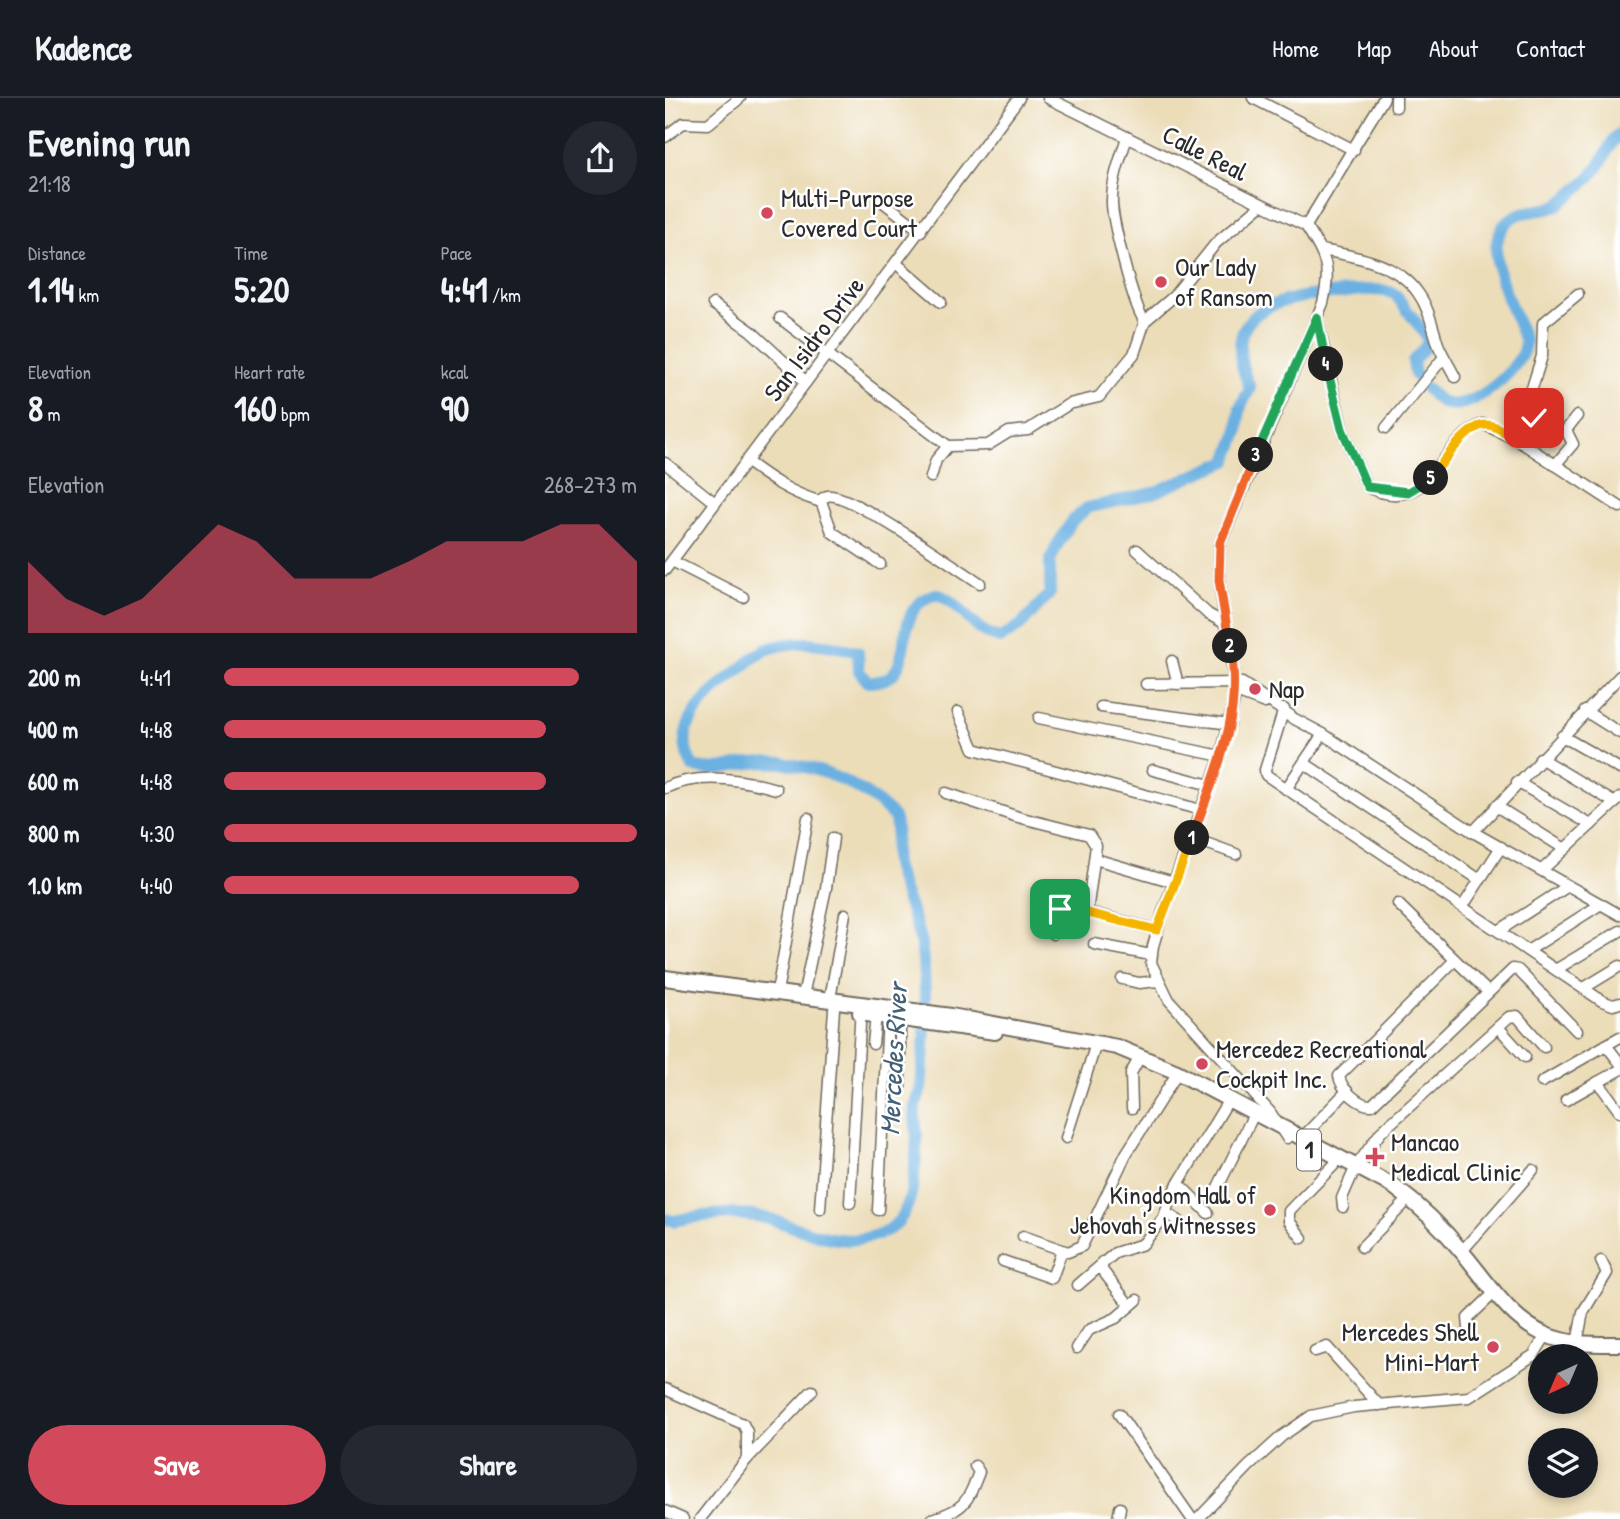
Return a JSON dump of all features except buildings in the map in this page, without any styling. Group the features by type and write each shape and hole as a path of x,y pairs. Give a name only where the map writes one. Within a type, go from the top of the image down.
{"highway":[{"name":"1","path":"665,978 803,996 832,1004"},
{"name":"1","path":"665,986 832,1004 895,1016 1019,1026 1117,1047 1177,1072 1335,1164 1355,1169 1403,1205 1448,1248 1489,1298 1517,1326 1577,1351 1620,1353"},
{"name":"1","path":"861,1008 895,1016"},
{"name":"1","path":"950,1021 1094,1050 1173,1080 1251,1121 1303,1137 1409,1198 1462,1251 1517,1315 1545,1339 1620,1344"}],"street":[{"path":"665,137 683,123 708,124 740,98"},
{"name":"San Isidro Drive","path":"668,565 897,264 1019,98"},
{"name":"Calle Real","path":"1048,98 1306,226"},
{"path":"1253,98 1353,150"},
{"path":"1284,1132 1185,1020 1158,982 1151,955 1157,930 1202,810 1230,724 1235,687 1219,556 1225,525 1323,303 1328,282 1327,264 1306,226 1384,98"},
{"path":"1127,137 1113,187 1112,210 1134,298 1140,316 1145,321"},
{"path":"883,201 921,231"},
{"path":"780,318 948,446 982,447 1009,432 1028,430 1069,404 1099,397 1134,354 1145,321 1173,297 1216,243 1261,205"},
{"path":"1321,250 1352,256 1391,270 1413,286 1426,308 1444,357 1455,377"},
{"path":"897,264 941,302"},
{"path":"1517,440 1535,416 1525,407 1542,356 1543,323 1578,295"},
{"path":"713,304 751,331 806,382"},
{"path":"1317,317 1342,429 1367,487 1398,493 1418,488 1431,477 1461,440 1483,424 1517,440 1620,507"},
{"path":"1386,428 1444,357"},
{"path":"1530,391 1545,403"},
{"path":"1555,464 1573,444 1566,430 1577,416"},
{"path":"931,477 936,460 948,446"},
{"path":"746,461 783,489 821,501"},
{"path":"665,463 715,503"},
{"path":"821,501 828,495 862,506 980,583"},
{"path":"821,501 832,532 880,564"},
{"path":"1137,550 1208,614 1226,624"},
{"path":"668,565 743,597"},
{"path":"1172,661 1178,684"},
{"path":"1473,832 1517,782 1620,676"},
{"path":"1146,684 1235,687 1257,695 1323,734 1473,832 1620,915"},
{"path":"1101,707 1230,724"},
{"path":"1585,711 1618,728"},
{"path":"958,712 974,750 1202,810"},
{"path":"1286,713 1265,773 1608,1004 1620,1003"},
{"path":"1039,718 1221,756"},
{"path":"1286,789 1323,734"},
{"path":"1562,736 1620,769"},
{"path":"1540,758 1617,800 1542,870"},
{"path":"1304,763 1480,880"},
{"path":"1153,770 1210,785"},
{"path":"665,788 694,780 753,783 776,789"},
{"path":"1517,782 1591,825"},
{"path":"946,793 1018,817 1089,835 1095,840 1087,912"},
{"path":"1496,806 1565,849"},
{"path":"777,992 808,818"},
{"path":"803,996 826,888 833,838"},
{"path":"1192,838 1236,853"},
{"path":"1464,906 1501,847"},
{"path":"1095,859 1174,882"},
{"path":"1500,930 1568,886"},
{"path":"1398,904 1487,991"},
{"path":"1529,950 1601,904"},
{"path":"1053,934 1062,907 1157,930"},
{"path":"820,1209 832,1004 845,914"},
{"path":"1557,969 1620,931"},
{"path":"1094,944 1151,955"},
{"path":"1455,960 1341,1072 1338,1079 1347,1091 1362,1103 1372,1105 1509,971 1518,970 1577,1031"},
{"path":"1584,988 1620,966"},
{"path":"1122,979 1139,984 1158,982"},
{"path":"850,1203 861,1008"},
{"path":"1343,1207 1342,1198 1355,1169 1381,1132 1498,1027 1514,1015 1544,1047"},
{"path":"873,1044 895,1016"},
{"path":"895,1016 899,1087"},
{"path":"878,1210 895,1016"},
{"path":"1498,1027 1525,1057"},
{"path":"1542,1082 1620,1037"},
{"path":"1605,1045 1620,1063"},
{"path":"1066,1138 1094,1050"},
{"path":"1132,1108 1131,1073 1136,1064"},
{"path":"1566,1100 1620,1070"},
{"path":"1023,1236 1068,1252 1082,1246 1126,1154 1173,1080"},
{"path":"1598,1082 1620,1112"},
{"path":"1303,1137 1347,1091"},
{"path":"1078,1285 1102,1262 1123,1248 1143,1244 1166,1213 1178,1184 1225,1106"},
{"path":"1217,1189 1251,1121"},
{"path":"1302,1238 1289,1221 1289,1211 1335,1164"},
{"path":"1462,1251 1533,1170"},
{"path":"1178,1184 1208,1213"},
{"path":"1362,1247 1403,1205"},
{"path":"1166,1213 1179,1222"},
{"path":"1003,1261 1052,1278 1062,1250"},
{"path":"1577,1343 1583,1312 1607,1273 1601,1261"},
{"path":"1077,1348 1089,1330 1116,1318 1134,1303 1104,1274 1102,1262"},
{"path":"1469,1328 1468,1318 1489,1298"},
{"path":"1198,1519 1248,1467 1301,1422 1325,1412 1469,1397 1534,1355 1545,1339"},
{"path":"1315,1351 1327,1347 1379,1405"},
{"path":"665,1389 743,1424 747,1432 747,1459"},
{"path":"700,1519 747,1459 812,1391"},
{"path":"1119,1414 1192,1519"},
{"path":"932,1519 952,1513 967,1502 979,1472 975,1466"},
{"path":"1118,1519 1120,1508"},
{"path":"665,1511 683,1519"}],"waterway":[{"name":"Mercedes River","path":"1426,388 1442,402 1458,404 1471,400 1496,385 1516,363 1523,352 1525,342 1506,295 1497,260 1497,244 1501,230 1518,215 1550,208 1562,202 1597,169 1620,133"},
{"name":"Mercedes River","path":"665,1219 674,1221 711,1215 748,1215 829,1238 871,1237 886,1231 903,1215 912,1191 917,1140 915,1108 922,1070 925,980 919,934 895,864 894,817 864,792 847,782 810,768 771,762 714,769 693,766 685,738 695,712 704,701 760,653 791,644 824,645 858,652 859,671 868,682 885,679 896,671 901,659 911,614 920,602 936,594 953,603 981,630 990,635 1001,638 1021,625 1050,593 1050,561 1056,547 1072,521 1087,508 1153,493 1227,461 1238,432 1240,408 1250,388 1241,362 1241,341 1246,325 1257,314 1273,305 1314,295 1359,291 1395,294 1428,338 1426,346 1413,361 1415,374 1420,381"}],"place":[{"name":"Multi-Purpose Covered Court","path":"767,213"},
{"name":"Our Lady of Ransom","path":"1161,282"},
{"name":"Nap","path":"1255,689"},
{"name":"Mercedez Recreational Cockpit Inc.","path":"1202,1064"},
{"name":"Mancao Medical Clinic","path":"1375,1157"},
{"name":"Kingdom Hall of Jehovah's Witnesses","path":"1270,1210"},
{"name":"Mercedes Shell Mini-Mart","path":"1493,1347"}],"route":[{"path":"1060,909 1063,907 1157,930 1221,756 1236,692 1219,580 1220,543 1225,525 1317,317 1342,429 1367,487 1398,493 1418,488 1476,427 1491,425 1517,440 1534,418"}]}
